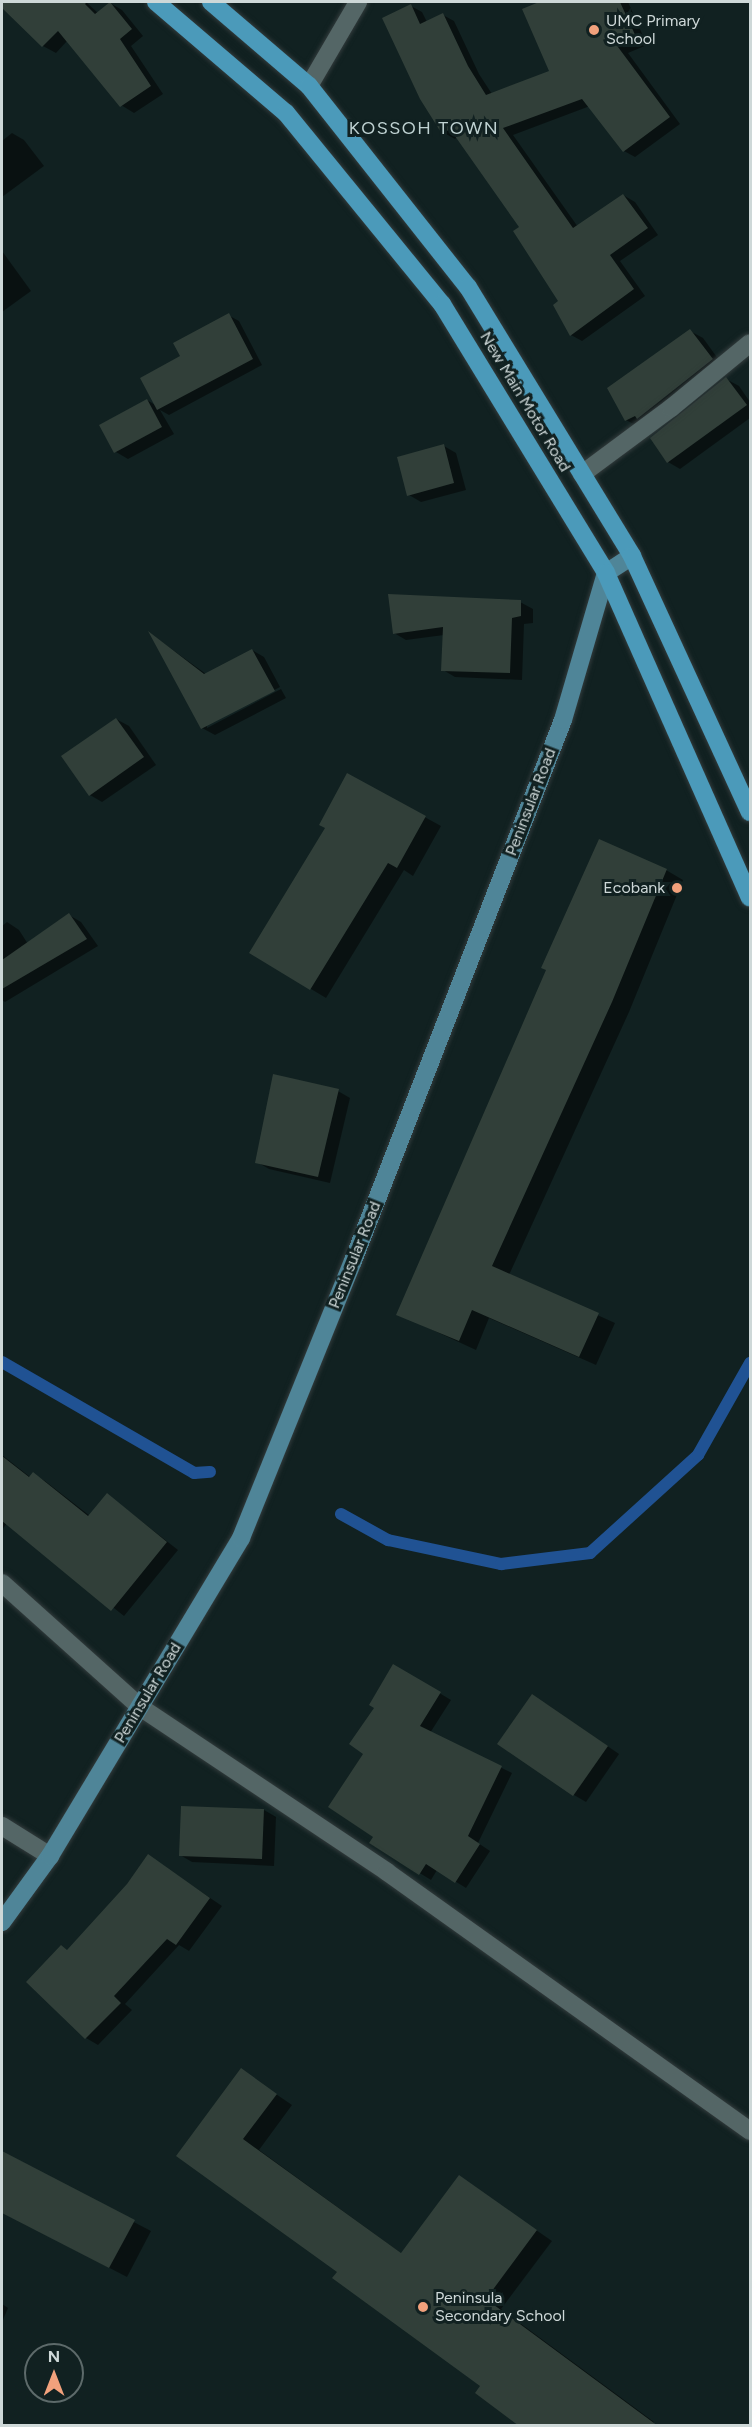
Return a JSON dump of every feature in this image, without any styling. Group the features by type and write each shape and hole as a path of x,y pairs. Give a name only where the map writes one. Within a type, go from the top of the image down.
{"highway":[{"name":"New Main Motor Road","path":"156,2 286,113 442,304 606,573 750,898"},
{"name":"New Main Motor Road","path":"211,2 309,86 468,287 632,556 750,812"}],"main road":[{"path":"606,573 632,556"},
{"name":"Peninsular Road","path":"2,1922 50,1856 241,1538 353,1261 563,720 606,573"}],"street":[{"path":"309,86 358,2"},
{"path":"582,474 671,408 750,343"},
{"path":"2,1583 140,1707 387,1872 750,2132"},
{"path":"2,1826 50,1856"}],"building":[{"path":"2,2 87,2 85,4 95,14 110,2 132,29 120,39 151,86 120,107 58,31 42,47 2,8"},
{"path":"539,2 620,2 637,39 618,47 670,117 623,152 582,99 503,128 573,228 623,194 648,228 610,255 634,289 570,336 553,305 558,301 513,231 519,227 450,129 442,134 420,99 382,18 411,4 420,24 443,13 468,66 486,95 549,71 522,9"},
{"path":"229,313 253,359 157,410 140,378 180,356 173,343"},
{"path":"690,329 713,359 637,419 635,416 625,421 607,388"},
{"path":"726,377 747,405 667,463 650,438"},
{"path":"147,399 162,427 114,453 99,425"},
{"path":"444,444 454,483 407,496 397,457"},
{"path":"388,594 521,600 521,616 512,618 510,673 441,671 443,627 393,634"},
{"path":"148,631 204,674 252,649 275,691 201,729"},
{"path":"116,718 144,757 89,796 61,756"},
{"path":"347,773 426,816 397,868 388,863 310,990 249,953 325,828 319,825"},
{"path":"599,839 667,869 612,1002 492,1266 599,1313 579,1357 472,1310 459,1341 396,1315 546,970 541,968"},
{"path":"69,913 87,939 2,989 2,960"},
{"path":"273,1074 339,1089 318,1177 255,1163"},
{"path":"2,1456 29,1477 33,1472 88,1516 107,1493 167,1542 111,1611 2,1521"},
{"path":"393,1664 441,1692 420,1726 502,1766 468,1836 480,1844 455,1883 426,1864 419,1875 369,1843 373,1837 328,1807 363,1754 349,1744 374,1708 369,1705"},
{"path":"532,1694 608,1746 573,1796 497,1744"},
{"path":"181,1806 264,1809 262,1859 179,1856"},
{"path":"148,1854 210,1898 176,1945 167,1939 114,1996 121,2003 85,2039 26,1982 61,1945 67,1950 127,1884"},
{"path":"241,2068 277,2094 243,2139 401,2253 459,2175 537,2230 486,2299 658,2426 519,2426 475,2393 480,2386 332,2278 337,2272 176,2156"},
{"path":"2,2151 135,2220 109,2268 2,2213"}],"waterway":[{"path":"2,1362 194,1473 210,1472"},
{"path":"341,1514 388,1540 501,1564 590,1553 698,1455 750,1363"}],"place":[{"name":"UMC Primary School","path":"594,30"},
{"name":"Ecobank","path":"677,888"},
{"name":"Peninsula Secondary School","path":"423,2307"}],"district":[{"name":"KOSSOH TOWN","path":"424,128"}]}
